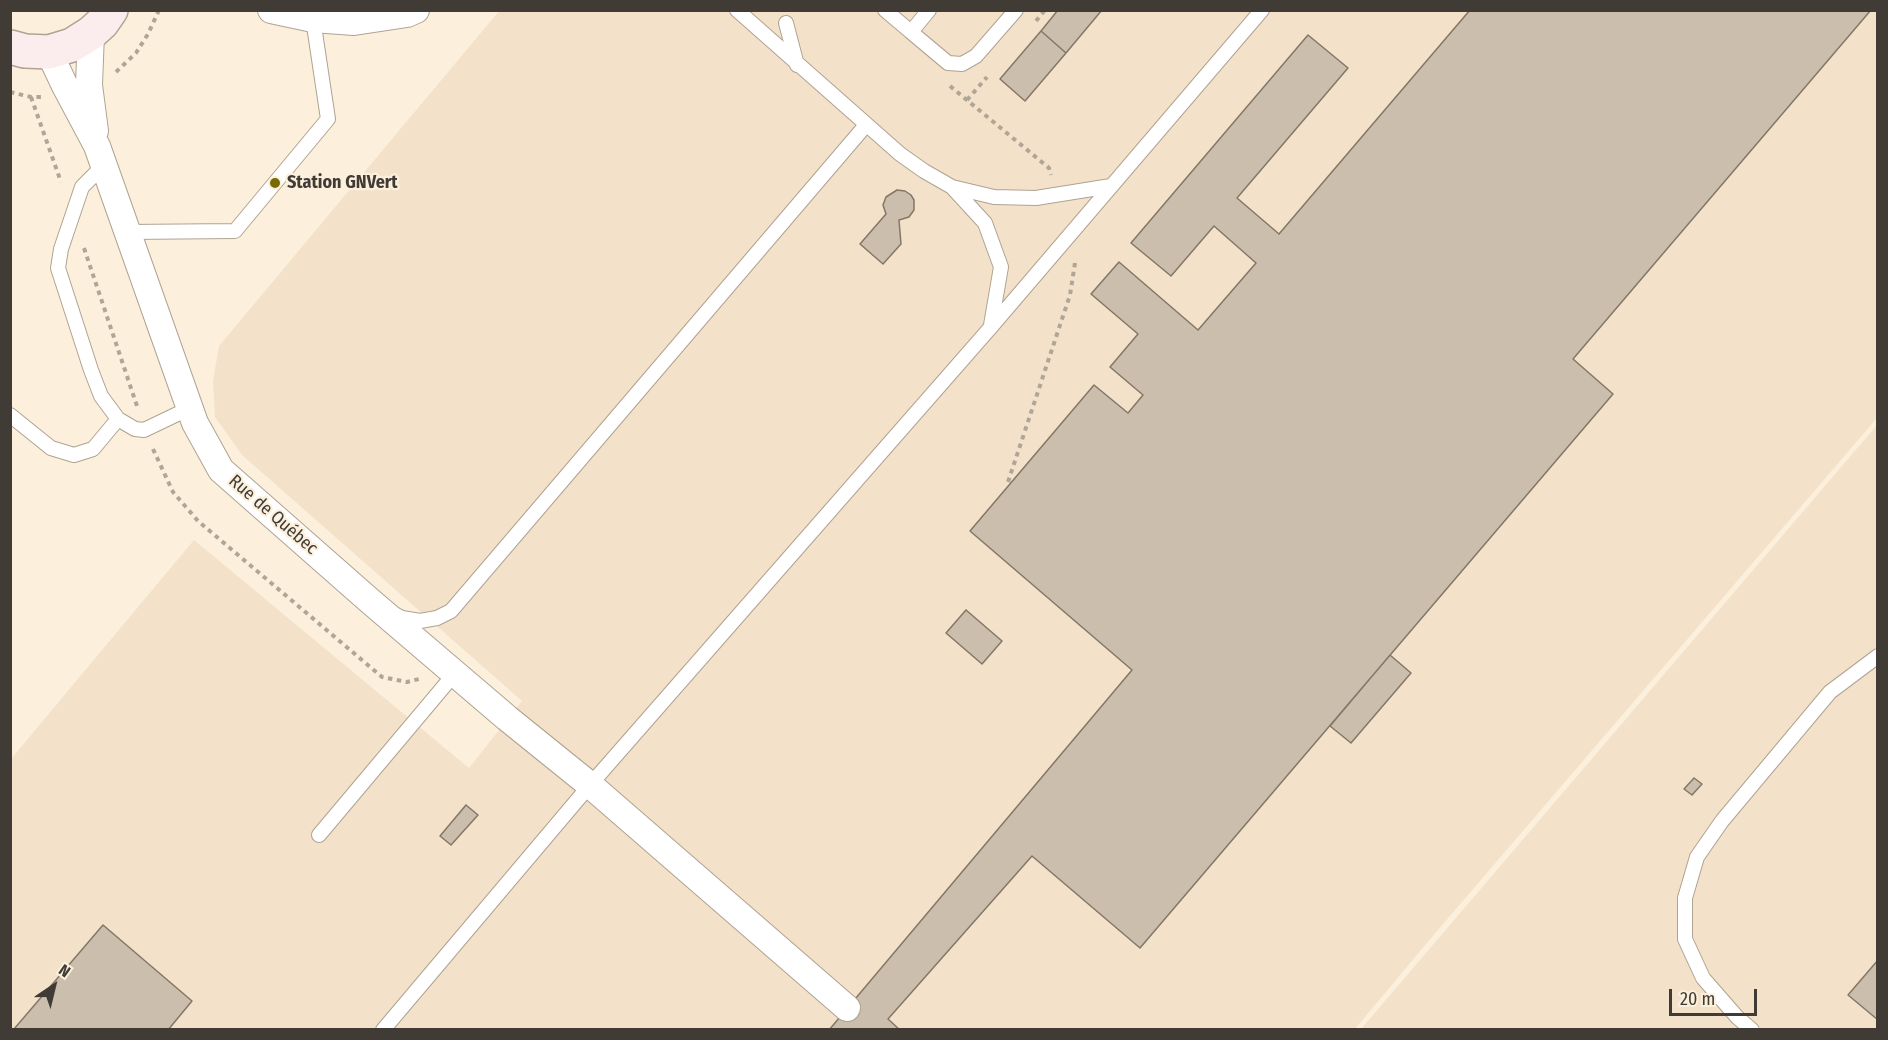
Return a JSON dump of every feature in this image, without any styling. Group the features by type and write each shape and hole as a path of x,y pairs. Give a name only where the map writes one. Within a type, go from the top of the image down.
{"main road":[{"path":"10,47 25,51 49,52 72,45 101,22"}],"street":[{"path":"271,10 313,19 354,22 407,14 416,10"},
{"name":"Rue de Québec","path":"100,155 89,85 101,22"},
{"name":"Rue de Québec","path":"49,52 100,155 195,423 221,470 370,601 456,672 507,718 590,785 847,1008"}],"lane":[{"path":"737,10 866,125 924,171 952,187 994,197 1036,198 1111,186"},
{"path":"885,10 948,63 962,64 975,56 1016,10"},
{"path":"910,32 929,10"},
{"path":"383,1029 590,785 991,327 1262,10"},
{"path":"127,232 235,231 328,119 313,19"},
{"path":"786,23 797,65"},
{"path":"370,601 402,618 420,621 437,618 452,611 866,125"},
{"path":"100,155 82,187 61,249 58,268 101,396 118,419 135,429 144,430 190,408"},
{"path":"952,187 985,223 1001,267 991,327"},
{"path":"10,415 51,448 74,455 93,449 118,419"},
{"path":"1752,1029 1737,1017 1703,978 1685,939 1685,898 1697,857 1722,821 1830,692 1878,656"},
{"path":"319,834 456,672"}],"path":[{"path":"108,76 117,71 136,53 159,10"},
{"path":"10,92 31,98 48,97"}],"shaded area":[{"path":"499,11 1877,11 1877,418 1355,1029 11,1030 11,759 194,540 469,768 522,701 242,455 215,417 213,381 219,346"},
{"path":"1877,425 1877,1029 1361,1029"}],"building":[{"path":"1058,10 1102,10 1066,53 1041,31"},
{"path":"1470,10 1871,10 1573,359 1613,394 1140,948 1032,856 888,1019 900,1030 829,1030 1132,670 970,531 1094,385 1128,413 1143,395 1110,367 1138,334 1091,294 1119,262 1198,330 1256,263 1214,226 1171,276 1131,243 1308,35 1348,68 1237,198 1279,234"},
{"path":"1041,31 1066,53 1025,101 1000,79"},
{"path":"897,190 911,195 914,200 914,210 909,217 899,220 901,244 883,264 860,244 886,214 883,205 886,197"},
{"path":"966,610 1002,641 982,664 946,633"},
{"path":"1390,655 1411,673 1351,743 1330,726"},
{"path":"1694,778 1702,784 1692,795 1684,789"},
{"path":"466,805 478,815 451,845 440,836"},
{"path":"103,925 192,1001 168,1030 14,1029"},
{"path":"1878,960 1878,1020 1848,995"}],"place":[{"name":"Station GNVert","path":"275,183"}]}
